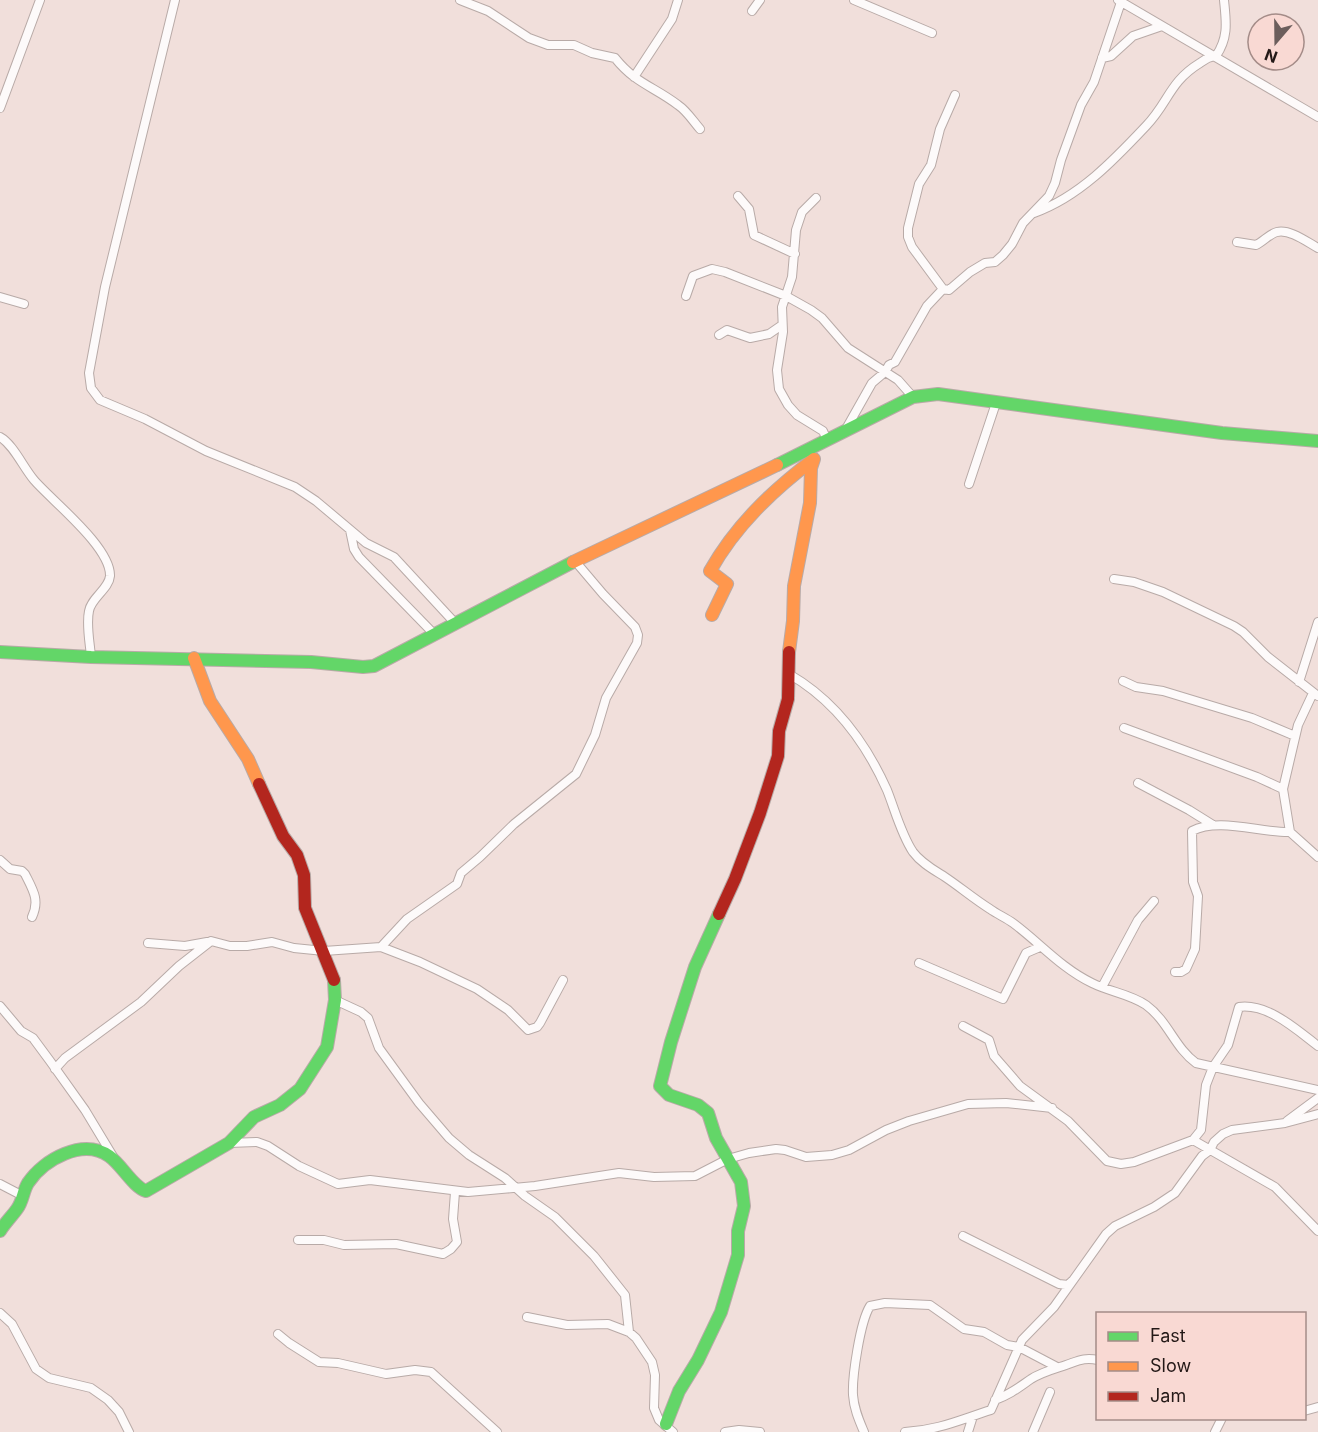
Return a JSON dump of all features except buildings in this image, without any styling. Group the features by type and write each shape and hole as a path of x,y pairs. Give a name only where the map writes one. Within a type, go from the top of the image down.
{"street":[{"path":"0,108 40,0"},
{"path":"175,0 105,286 89,373 91,388 100,400 145,419 206,451 295,487 316,501 366,543 394,557 455,623"},
{"path":"460,0 488,11 529,38 548,45 573,45 592,53 615,58 626,72 639,82 680,106 700,129"},
{"path":"634,77 672,20 678,0"},
{"path":"752,11 759,0"},
{"path":"854,0 932,33"},
{"path":"1216,56 1225,40 1224,0"},
{"path":"955,95 940,129 931,165 919,184 908,228 908,237 912,247 943,289 949,290 970,272 985,263 995,262 1012,244 1023,223 1049,196 1081,105 1091,88 1102,58 1119,1 1318,117"},
{"path":"1102,58 1111,56 1133,36 1162,26"},
{"path":"1034,213 1063,200 1107,165 1152,120 1179,78 1207,57 1216,56"},
{"path":"738,196 749,209 754,235 795,254"},
{"path":"527,1317 567,1325 608,1324 629,1332 636,1338 652,1362 655,1375 654,1408 659,1419 669,1428 679,1391 719,1318 738,1255 738,1231 744,1206 741,1182 711,1128 708,1113 698,1106 669,1095 660,1086 671,1042 695,967 735,879 774,770 778,756 779,730 789,699 788,659 793,621 794,586 810,503 811,468 824,442 823,431 797,415 788,405 779,389 777,370 782,307 792,277 796,230 802,212 816,198"},
{"path":"1236,242 1256,245 1275,232 1283,232 1318,248"},
{"path":"686,296 693,276 712,269 734,275 786,296 822,318 848,348 898,380 912,397"},
{"path":"846,429 872,383 885,372 888,365 895,362 927,306 943,289"},
{"path":"0,297 24,304"},
{"path":"719,335 727,330 750,338 770,334 782,325"},
{"path":"895,362 898,380"},
{"path":"0,652 374,666 575,561 824,442 846,429 880,415 912,397 938,394 1222,433 1318,441"},
{"path":"969,484 996,403"},
{"path":"0,437 8,441 17,458 35,481 74,519 109,564 110,579 88,609 91,657"},
{"path":"712,615 727,584 710,571 718,556 753,509 814,459"},
{"path":"350,530 354,549 359,557 434,634"},
{"path":"381,947 407,919 457,884 461,873 514,824 576,774 595,735 606,698 637,643 638,635 635,627 575,561"},
{"path":"1114,579 1134,582 1163,592 1234,626 1244,632 1268,657 1316,694 1298,726 1283,789 1290,831 1318,857"},
{"path":"1299,682 1318,622"},
{"path":"0,1006 21,1031 33,1038 85,1110 115,1160 140,1189 146,1191 229,1143 254,1117 280,1105 300,1089 327,1047 335,1000 334,976 324,951 310,926 305,908 304,875 297,855 283,836 248,759 210,701 194,658"},
{"path":"789,674 808,685 858,737 873,761 913,852 926,865 990,910 1011,921 1057,961 1102,987 1134,998 1147,1006 1159,1016 1188,1057 1196,1063 1318,1089"},
{"path":"1123,681 1136,687 1163,690 1252,718 1295,736"},
{"path":"1124,728 1257,777 1283,789"},
{"path":"1138,783 1213,825"},
{"path":"1175,972 1186,969 1195,949 1198,896 1193,882 1192,831 1199,827 1213,825 1246,827 1273,832 1290,831"},
{"path":"0,860 10,869 22,871 25,874 37,901 32,917"},
{"path":"1102,987 1138,920 1154,901"},
{"path":"148,943 185,946 211,941 230,946 248,946 272,942 294,948 324,951 381,947 420,962 477,989 508,1010 528,1030 537,1028 562,980"},
{"path":"56,1069 65,1058 141,1002 179,966 211,941"},
{"path":"919,963 1003,999 1026,953 1040,947"},
{"path":"335,1000 361,1012 368,1018 379,1048 418,1103 449,1138 469,1155 555,1216 594,1256 625,1295 629,1332"},
{"path":"963,1026 989,1040 994,1056 1000,1065 1033,1097 1068,1121 1107,1161 1114,1164 1134,1162 1193,1140 1201,1130 1206,1085 1213,1067 1228,1045 1239,1007 1248,1007 1277,1016 1318,1046"},
{"path":"1285,1124 1318,1098"},
{"path":"229,1143 257,1142 299,1166 339,1184 370,1180 455,1192 489,1191 619,1173 654,1177 695,1176 728,1159 776,1149 817,1158 849,1150 886,1130 909,1121 968,1104 1006,1103 1052,1108"},
{"path":"905,1432 928,1431 955,1424 991,1410 1019,1347 1033,1327 1054,1307 1106,1234 1115,1226 1166,1200 1223,1134 1232,1130 1285,1124 1318,1114"},
{"path":"1193,1140 1275,1186 1318,1231"},
{"path":"0,1231 17,1208 33,1177 61,1156 74,1150 99,1150 115,1160"},
{"path":"0,1184 23,1196"},
{"path":"298,1240 324,1240 344,1245 396,1244 443,1254 451,1250 457,1242 453,1219 455,1192"},
{"path":"963,1236 1059,1284 1068,1285 1074,1279"},
{"path":"864,1432 855,1411 853,1394 860,1337 865,1314 870,1306 885,1303 930,1305 964,1329 984,1332 1057,1367"},
{"path":"0,1313 12,1324 36,1370 49,1378 91,1388 108,1400 119,1412 129,1432"},
{"path":"278,1334 319,1362 338,1363 386,1374 415,1370 431,1372 497,1432"},
{"path":"995,1400 1011,1394 1033,1378 1077,1359 1096,1360"},
{"path":"1033,1432 1050,1392"},
{"path":"968,1432 973,1416"},
{"path":"725,1432 739,1430 760,1432"}],"traffic: fast":[{"path":"777,465 913,397 938,394 1222,433 1318,441"},
{"path":"0,652 374,666 573,562"},
{"path":"666,1424 679,1391 698,1360 721,1312 738,1255 738,1231 744,1206 741,1182 716,1138 708,1113 698,1105 669,1095 660,1086 671,1042 695,967 719,914"},
{"path":"0,1231 19,1206 26,1186 35,1174 54,1159 65,1154 76,1150 99,1151 114,1160 141,1189 146,1191 229,1143 254,1117 280,1105 300,1089 327,1047 335,1000 334,980"}],"traffic: slow":[{"path":"712,615 727,584 710,571 720,554 756,510 814,459 811,468 810,503 794,586 789,652"},
{"path":"573,562 777,465"},
{"path":"194,658 210,701 248,759 259,784"}],"traffic: jam":[{"path":"719,914 760,813 778,756 779,731 788,699 789,652"},
{"path":"259,784 283,836 297,855 304,875 305,908 334,980"}]}
